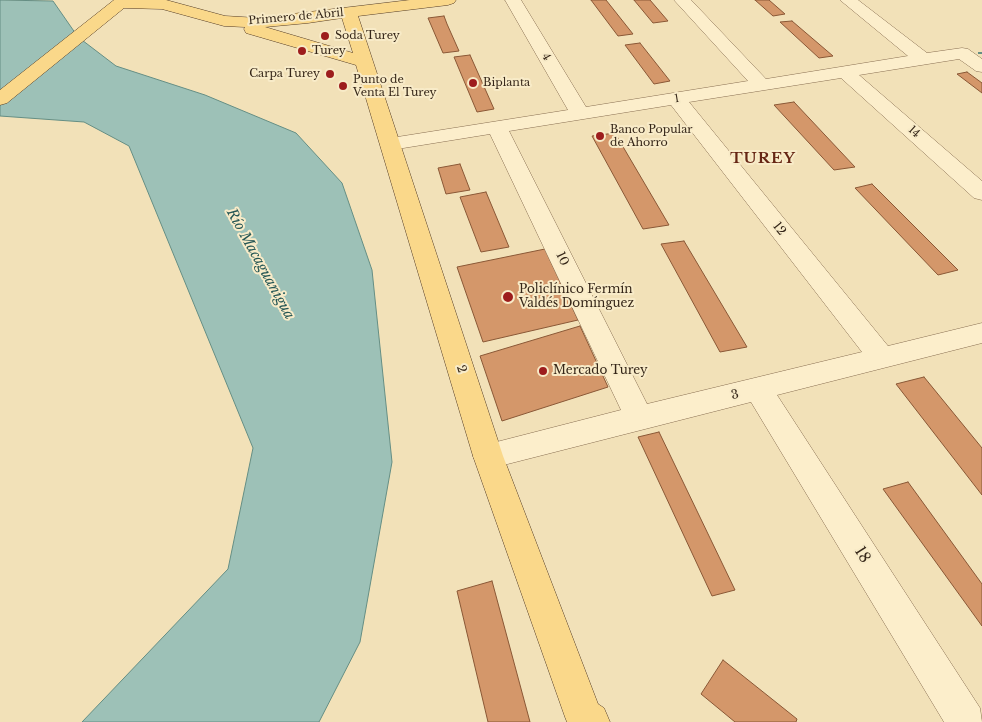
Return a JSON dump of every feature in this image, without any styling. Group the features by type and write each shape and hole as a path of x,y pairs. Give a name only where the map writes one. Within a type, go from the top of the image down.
{"main road":[{"name":"Primero de Abril","path":"0,99 122,2 163,4 224,21 258,23 448,0"},
{"name":"2","path":"348,13 391,144 488,456 586,720"},
{"path":"224,21 365,62"}],"street":[{"name":"4","path":"512,0 580,114"},
{"path":"682,0 762,85"},
{"path":"848,0 923,59"},
{"name":"1","path":"391,144 962,53 982,67"},
{"name":"14","path":"846,72 982,193"},
{"name":"12","path":"676,99 882,358"},
{"name":"10","path":"497,127 640,418"},
{"name":"3","path":"488,456 982,333"},
{"name":"18","path":"758,389 966,722"}],"water":[{"name":"Río Macaguanigua","path":"0,0 53,1 78,37 116,66 205,95 296,133 342,183 372,270 392,462 360,642 319,722 82,722 228,569 253,448 129,146 84,122 0,116"}],"building":[{"path":"591,0 606,0 633,34 618,36"},
{"path":"634,0 650,0 668,21 653,23"},
{"path":"755,0 769,0 785,14 773,16"},
{"name":"Biplanta","path":"444,16 459,51 443,53 428,18"},
{"path":"792,21 833,56 819,58 780,22"},
{"path":"640,43 670,81 654,84 625,45"},
{"name":"Biplanta","path":"470,55 494,109 477,112 454,57"},
{"path":"967,72 982,83 982,93 957,74"},
{"path":"794,102 855,167 834,170 774,105"},
{"path":"615,133 669,225 643,229 592,136"},
{"path":"460,164 470,190 446,194 438,168"},
{"path":"872,184 958,270 938,275 855,188"},
{"path":"486,192 509,247 481,252 460,197"},
{"path":"684,241 747,347 720,352 661,244"},
{"path":"545,249 578,320 483,342 457,267"},
{"name":"Mercado Turey","path":"580,326 608,387 502,421 480,356"},
{"path":"924,377 982,448 982,495 896,384"},
{"path":"659,432 735,590 712,596 638,437"},
{"path":"908,482 982,584 982,626 883,489"},
{"path":"492,581 530,722 488,722 457,591"},
{"path":"723,660 797,719 796,722 735,722 701,694"}],"place":[{"name":"Soda Turey","path":"325,36"},
{"name":"Turey","path":"302,51"},
{"name":"Carpa Turey","path":"330,74"},
{"name":"Biplanta","path":"473,83"},
{"name":"Punto de Venta El Turey","path":"343,86"},
{"name":"Banco Popular de Ahorro","path":"600,136"},
{"name":"Policlínico Fermín Valdés Domínguez","path":"508,297"},
{"name":"Mercado Turey","path":"543,371"}],"district":[{"name":"TUREY","path":"763,159"}]}
